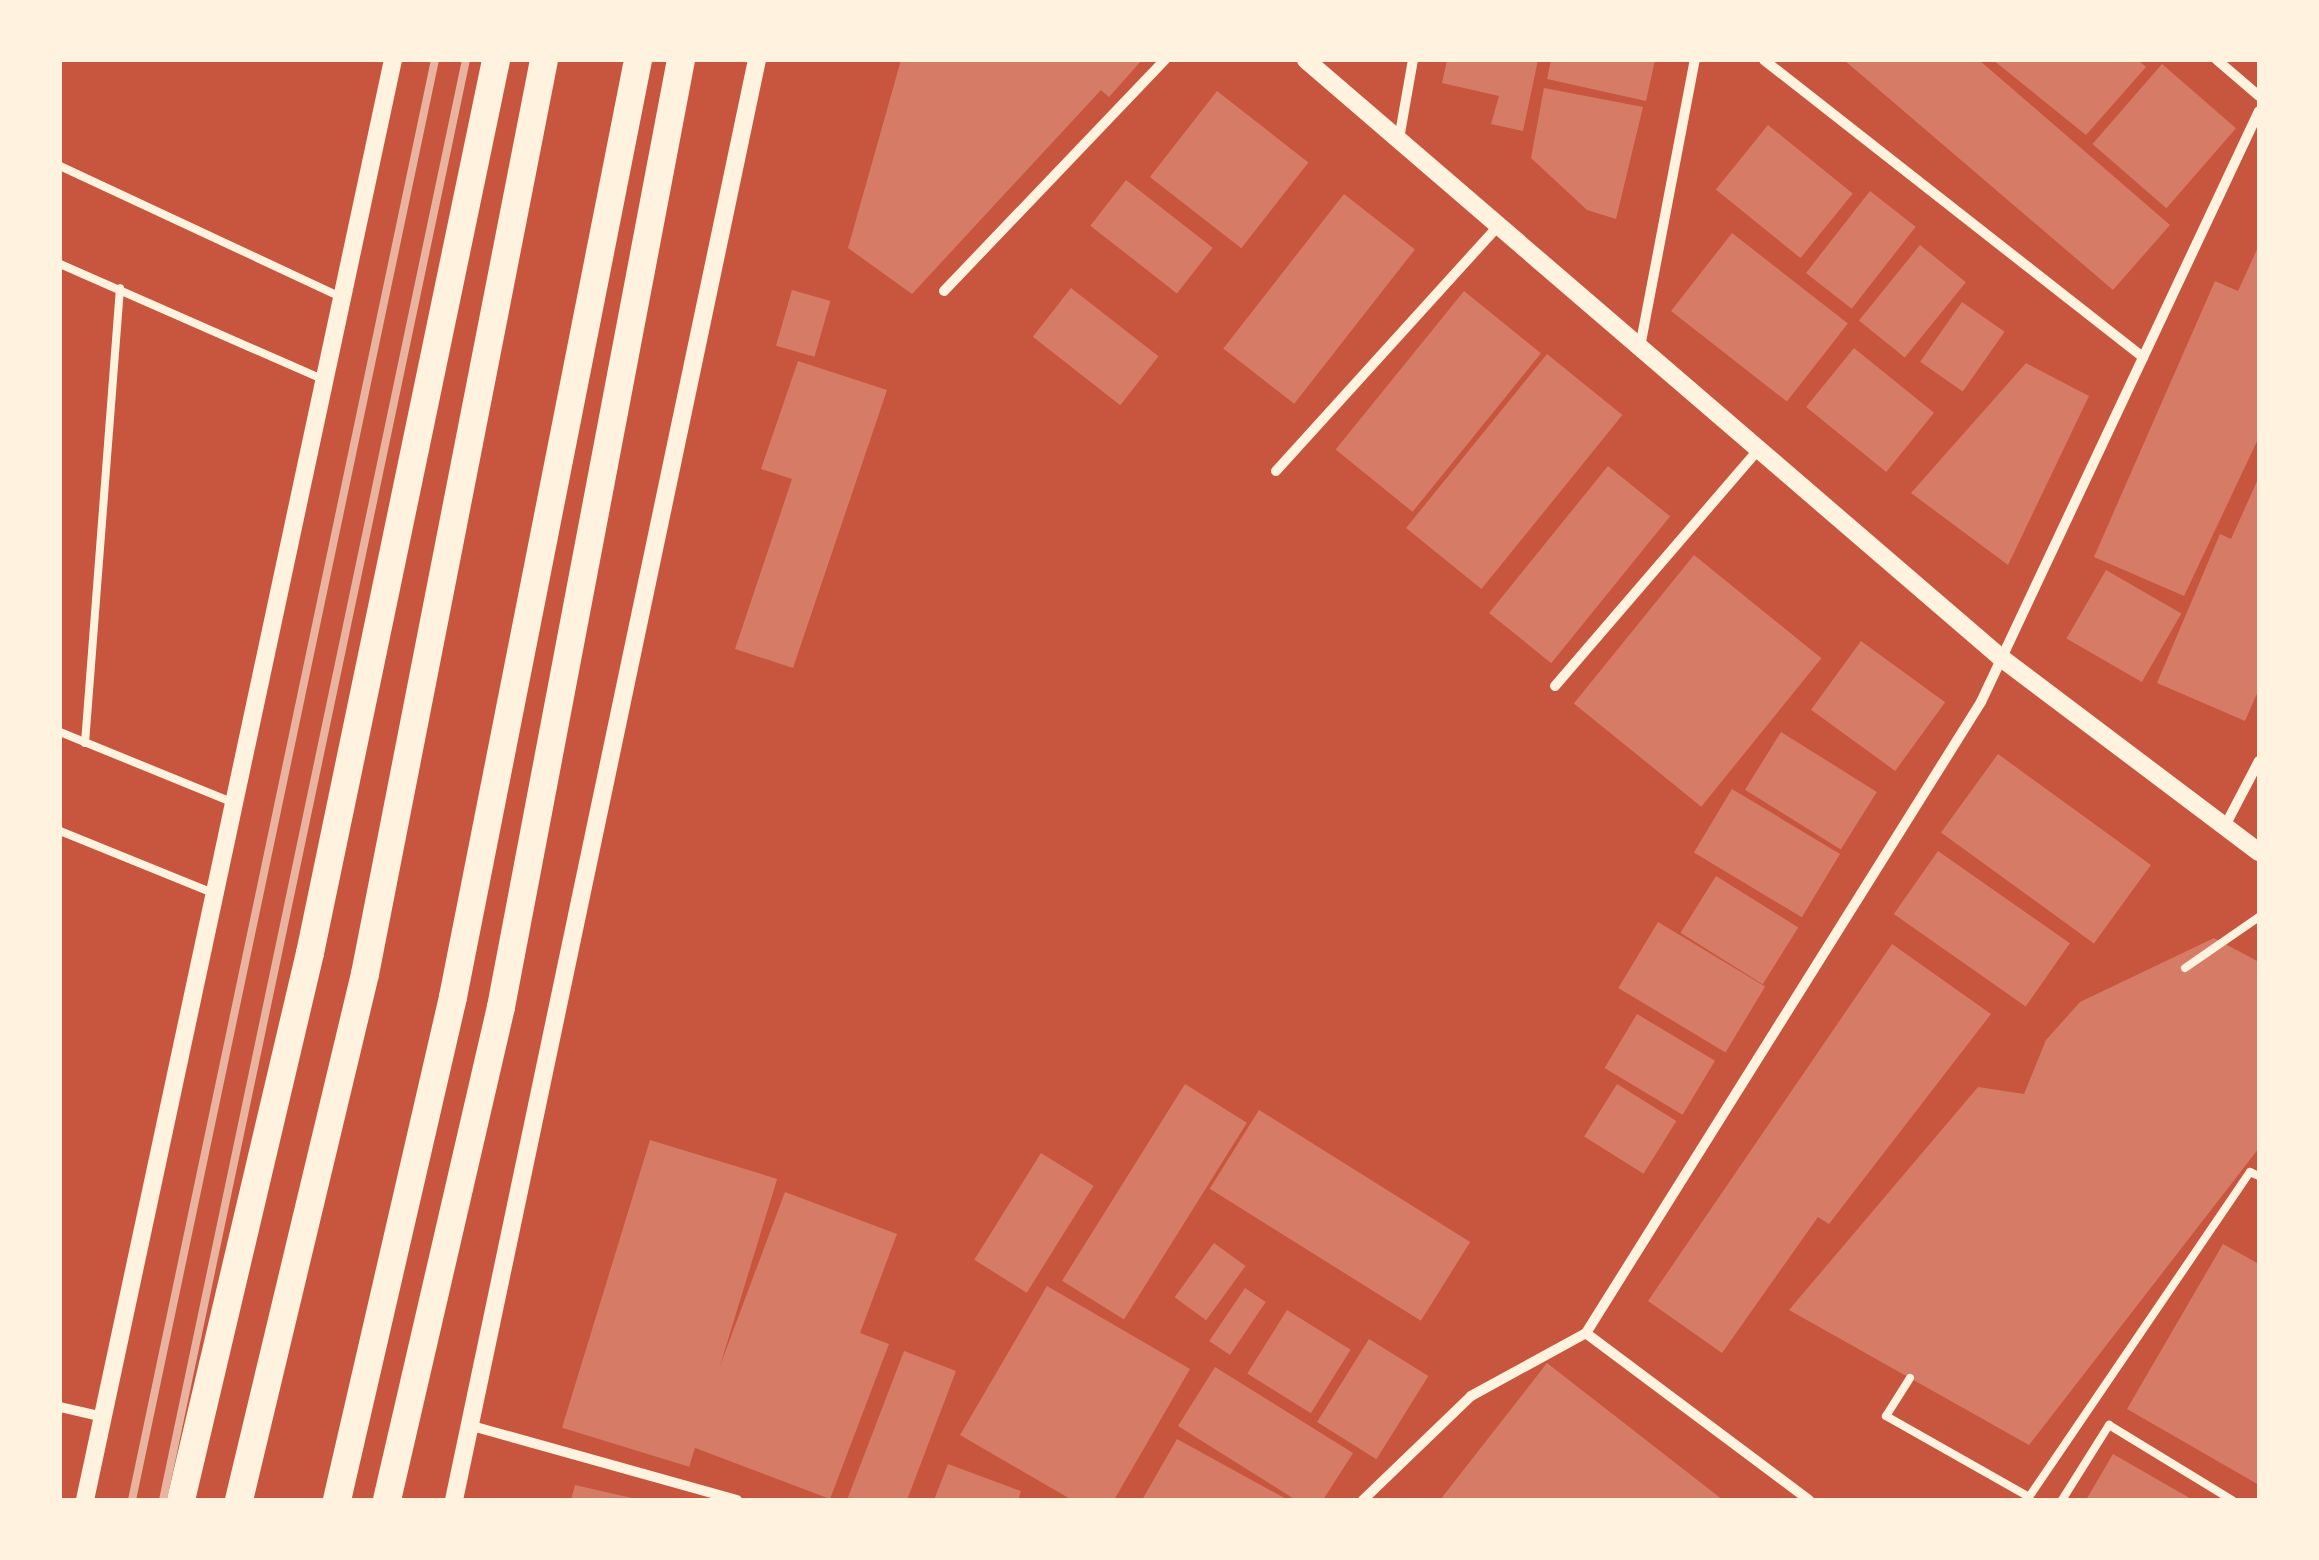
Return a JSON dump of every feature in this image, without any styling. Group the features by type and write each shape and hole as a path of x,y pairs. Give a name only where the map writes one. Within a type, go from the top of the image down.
{"highway":[{"path":"181,1500 310,952 496,60"},
{"path":"239,1500 365,974 544,60"},
{"path":"337,1500 453,997 638,60"},
{"path":"387,1500 501,1007 681,60"}],"street":[{"path":"85,1500 393,60"},
{"path":"454,1500 757,60"},
{"path":"944,291 1165,60"},
{"path":"1306,60 2000,657 2259,852"},
{"path":"1398,140 1413,60"},
{"path":"1640,348 1695,60"},
{"path":"1764,60 2143,357"},
{"path":"2217,60 2259,96"},
{"path":"1363,1500 1471,1396 1586,1333 1980,702 2259,111"},
{"path":"1276,470 1498,226"},
{"path":"1555,686 1758,450"},
{"path":"2226,824 2259,761"},
{"path":"1586,1333 1809,1500"},
{"path":"60,1406 103,1418"},
{"path":"472,1426 736,1500"}],"lane":[{"path":"60,166 345,298"},
{"path":"60,264 326,381"},
{"path":"86,742 120,288"},
{"path":"60,732 234,803"},
{"path":"60,831 215,894"},
{"path":"2185,968 2259,917"},
{"path":"1910,1378 1886,1416 2029,1497 2250,1172 2259,1176"},
{"path":"2062,1500 2109,1426 2232,1500"}],"building":[{"path":"901,60 1142,60 1109,97 1101,90 912,294 848,248"},
{"path":"1447,60 1538,60 1523,131 1491,124 1499,96 1442,83"},
{"path":"1551,60 1655,60 1646,101 1547,79"},
{"path":"1844,60 1979,60 2170,225 2113,290"},
{"path":"1993,60 2138,60 2146,67 2086,135"},
{"path":"2162,64 2236,128 2166,208 2092,144"},
{"path":"1544,88 1643,107 1616,219 1587,210 1531,158"},
{"path":"1217,91 1308,162 1241,248 1150,177"},
{"path":"1768,125 1853,194 1800,258 1716,190"},
{"path":"1126,180 1213,248 1177,293 1090,226"},
{"path":"1870,191 1916,227 1852,309 1806,273"},
{"path":"1344,194 1415,249 1294,404 1223,348"},
{"path":"1732,233 1848,324 1787,402 1671,311"},
{"path":"1920,245 1966,282 1905,358 1859,320"},
{"path":"2259,245 2259,437 2184,596 2094,557 2215,281 2238,291"},
{"path":"1071,288 1158,356 1120,405 1033,337"},
{"path":"792,290 830,301 814,357 776,346"},
{"path":"1464,291 1541,353 1413,512 1336,450"},
{"path":"1962,302 2005,332 1963,392 1920,362"},
{"path":"1854,348 1934,413 1886,472 1806,407"},
{"path":"1547,354 1622,415 1481,589 1406,528"},
{"path":"798,361 887,390 793,668 735,649 792,479 761,469"},
{"path":"2026,363 2089,396 2008,565 1911,493"},
{"path":"1608,466 1670,516 1551,663 1489,613"},
{"path":"2259,477 2259,689 2245,721 2157,683 2220,534 2231,539"},
{"path":"1694,555 1821,658 1701,807 1574,703"},
{"path":"2106,570 2181,614 2142,682 2066,638"},
{"path":"1861,641 1945,702 1895,771 1811,710"},
{"path":"1781,732 1877,792 1841,850 1745,790"},
{"path":"1998,754 2151,865 2094,944 1941,832"},
{"path":"1732,789 1840,854 1802,917 1694,852"},
{"path":"1938,851 2070,943 2026,1006 1894,914"},
{"path":"1716,876 1798,927 1763,984 1680,933"},
{"path":"1658,922 1765,986 1725,1052 1618,988"},
{"path":"2214,938 2259,962 2259,1148 2029,1445 1789,1310 1978,1087 2024,1094 2046,1040 2080,1002"},
{"path":"1892,944 1991,1014 1829,1224 1818,1217 1722,1353 1648,1301"},
{"path":"1637,1014 1715,1061 1683,1115 1605,1068"},
{"path":"1185,1084 1247,1123 1124,1319 1062,1281"},
{"path":"1617,1084 1676,1121 1644,1174 1584,1137"},
{"path":"1259,1110 1470,1242 1421,1321 1210,1189"},
{"path":"650,1140 777,1179 689,1467 562,1428"},
{"path":"1041,1153 1094,1186 1027,1293 974,1260"},
{"path":"785,1192 897,1234 860,1333 889,1344 830,1499 690,1446"},
{"path":"1214,1243 1246,1266 1206,1320 1175,1297"},
{"path":"2223,1244 2259,1264 2259,1485 2127,1409"},
{"path":"1047,1286 1190,1369 1114,1500 1072,1500 960,1435"},
{"path":"1245,1288 1266,1302 1230,1355 1209,1341"},
{"path":"1287,1310 1351,1350 1311,1413 1247,1374"},
{"path":"1369,1339 1428,1376 1376,1459 1317,1422"},
{"path":"904,1351 956,1371 907,1500 847,1500"},
{"path":"1547,1363 1723,1500 1440,1500"},
{"path":"1215,1367 1353,1453 1323,1500 1296,1500 1178,1426"},
{"path":"1177,1439 1288,1500 1142,1500"},
{"path":"2113,1454 2193,1500 2086,1500"},
{"path":"948,1464 1021,1491 1018,1500 934,1500"},
{"path":"575,1485 632,1498 632,1500 571,1500"}],"railway":[{"path":"132,1500 435,60"},
{"path":"163,1500 466,60"}]}
